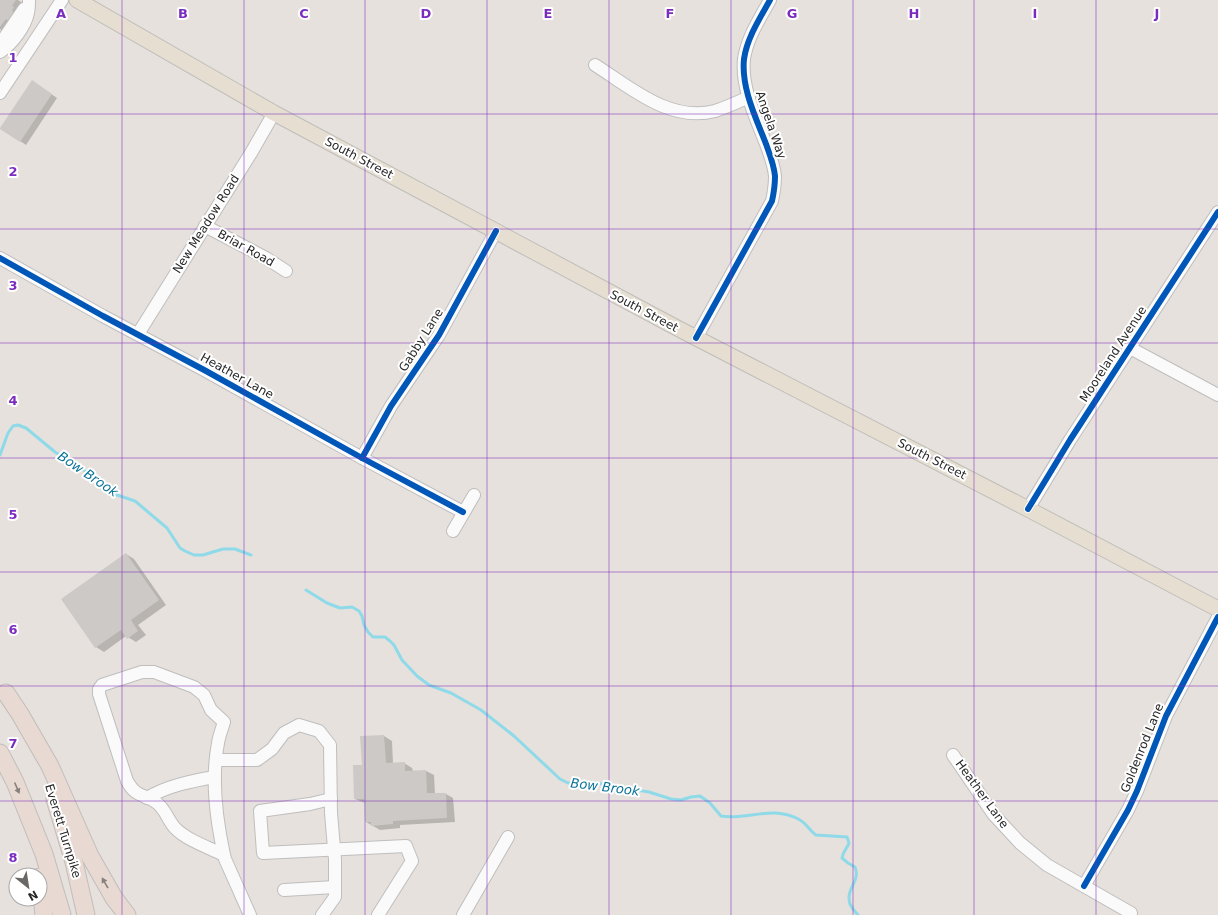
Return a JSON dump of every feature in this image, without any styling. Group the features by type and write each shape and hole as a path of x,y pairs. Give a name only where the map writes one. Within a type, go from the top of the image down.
{"highway":[{"name":"Everett Turnpike","path":"3,689 38,759 55,798 74,862 86,915"},
{"path":"3,689 20,714 50,766 90,856 114,898 127,915"},
{"name":"Everett Turnpike","path":"0,753 25,806 44,854 62,915"},
{"path":"25,806 39,867"}],"main road":[{"name":"South Street","path":"78,0 274,113 496,232 696,338 1218,608"}],"street":[{"path":"0,32 23,0"},
{"path":"0,44 29,0"},
{"path":"0,52 10,44 26,20 29,0"},
{"path":"0,94 62,0"},
{"name":"Angela Way","path":"696,338 772,201 775,188 773,164 749,97 744,71 744,59 747,46 756,24 770,0"},
{"path":"595,64 646,98 662,107 677,111 694,113 713,111 749,97"},
{"name":"New Meadow Road","path":"138,334 251,153 274,113"},
{"name":"Mooreland Avenue","path":"1028,509 1070,440 1218,212"},
{"name":"Briar Road","path":"205,226 266,258 286,271"},
{"name":"Gabby Lane","path":"362,458 391,406 439,335 496,232"},
{"name":"Heather Lane","path":"0,258 362,458 464,512"},
{"path":"1130,348 1218,395"},
{"path":"453,531 474,495"},
{"name":"Goldenrod Lane","path":"1084,886 1131,804 1166,716 1218,617"},
{"path":"224,855 183,835 175,827 161,807 155,802 140,796 131,789 127,781 99,694 99,689 102,685 142,672 154,672 194,687 204,695 211,710 224,722 218,743 216,760 215,777 217,825 224,855 250,915"},
{"path":"216,760 257,760 272,749 284,733 299,725 319,731 330,745 330,799 334,849 335,897 322,915"},
{"name":"Heather Lane","path":"953,755 994,815 1020,843 1047,865 1131,913"},
{"path":"146,798 165,789 215,777"},
{"path":"330,799 310,804 260,811 263,852 406,846 412,861 378,915"},
{"path":"463,915 508,837"},
{"path":"284,890 335,887"}],"building":[{"path":"0,0 16,0 12,6 14,7 12,11 22,17 16,26 6,19 0,27"},
{"path":"32,80 52,94 20,142 0,128"},
{"path":"126,553 159,600 131,620 138,631 127,639 121,630 95,648 61,599"},
{"path":"384,735 386,763 405,762 405,771 426,770 427,793 446,793 447,818 393,821 393,824 371,826 371,822 365,822 364,799 354,799 353,765 362,765 360,736"}],"waterway":[{"name":"Bow Brook","path":"0,455 8,433 13,426 18,425 26,428 55,452 96,478 117,495 135,501 167,528 180,548 185,551 194,555 203,555 223,549 235,549 251,555"},
{"name":"Bow Brook","path":"306,590 327,603 340,608 352,607 359,611 368,632 373,637 385,637 390,641 394,645 402,660 417,676 429,685 451,693 481,710 514,736 560,779 568,783 590,782 649,792 671,799 681,800 700,796 710,803 721,816 731,817 780,813 790,815 805,823 816,835 847,837 849,843 842,858 855,867 856,877 849,898 850,904 858,915"}],"cycle path":[{"path":"696,338 772,201 774,192 774,168 750,103 744,70 744,59 748,43 754,28 770,0"},
{"path":"1028,509 1070,440 1218,212"},
{"path":"362,458 391,406 439,335 496,231"},
{"path":"0,258 103,316 463,512"},
{"path":"1084,886 1128,810 1137,791 1166,716 1218,617"}]}
